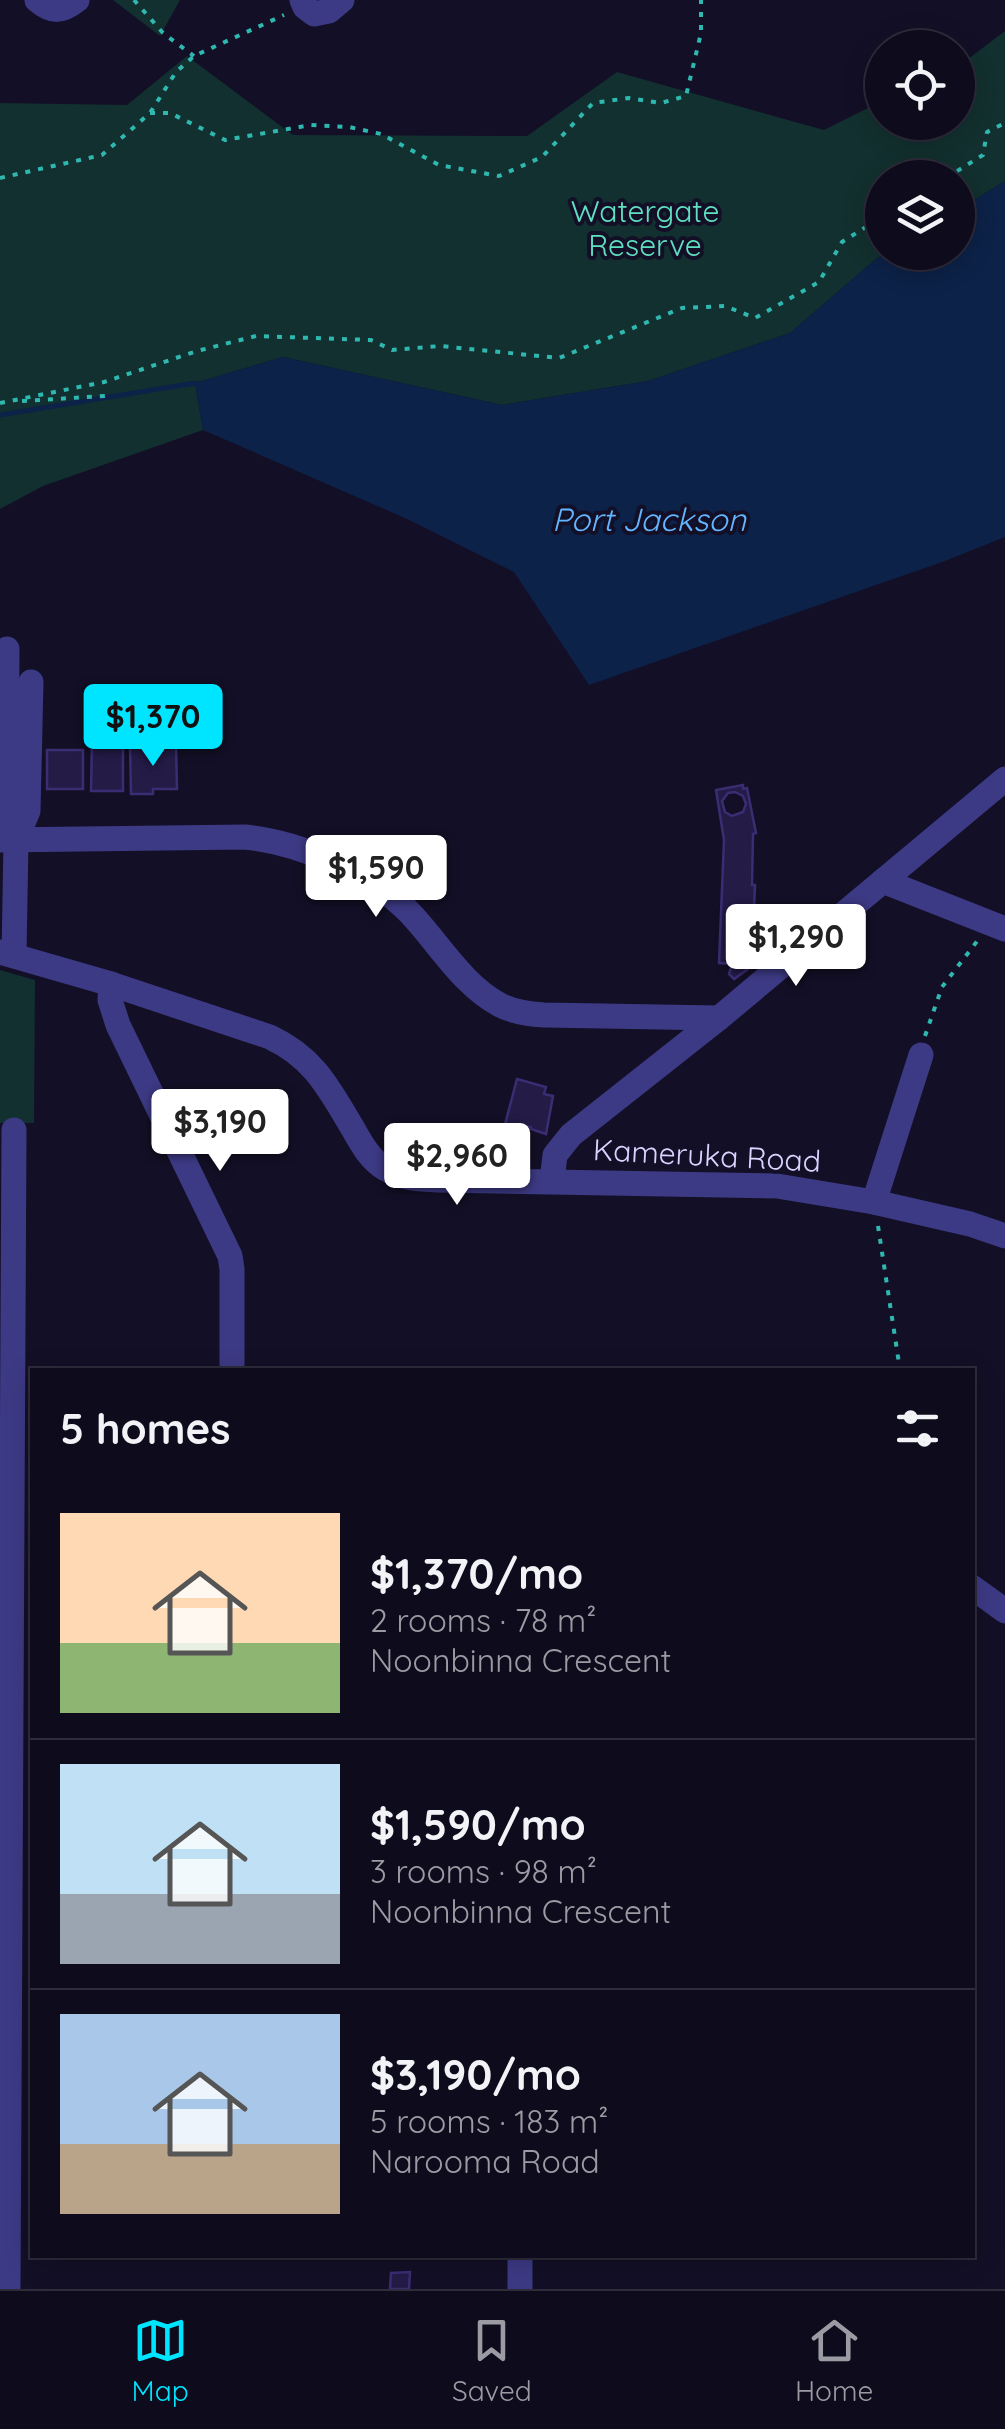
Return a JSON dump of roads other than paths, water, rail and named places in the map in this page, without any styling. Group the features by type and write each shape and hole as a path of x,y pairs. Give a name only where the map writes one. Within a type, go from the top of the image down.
{"street":[{"path":"37,0 48,9 63,10 77,0"},
{"path":"304,3 314,14 328,11 342,0"},
{"path":"6,650 7,954"},
{"path":"8,840 28,811 31,682"},
{"path":"552,1181 555,1155 564,1142 1005,779"},
{"path":"8,840 271,839 338,864 386,893 408,911 469,980 502,1007 544,1015 719,1018"},
{"path":"883,881 998,926"},
{"name":"Kameruka Road","path":"7,954 111,984 288,1045 316,1068 370,1156 397,1175 438,1180 776,1186 874,1202 1005,1236"},
{"path":"111,984 110,1000 118,1025 230,1256 232,1368"},
{"path":"874,1202 921,1055"},
{"path":"8,2289 4,2226 21,2068 21,1759 6,1598 14,1130"},
{"path":"975,1589 1005,1611"},
{"path":"520,2258 520,2289"}],"water":[{"name":"Port Jackson","path":"1005,181 1005,537 589,685 514,572 407,519 203,430 195,383 283,357 502,405 648,381 790,333 865,268 975,270 975,200"}],"waterway":[{"path":"0,415 195,383"}],"park label":[{"name":"Watergate Reserve","path":"645,229"}]}
